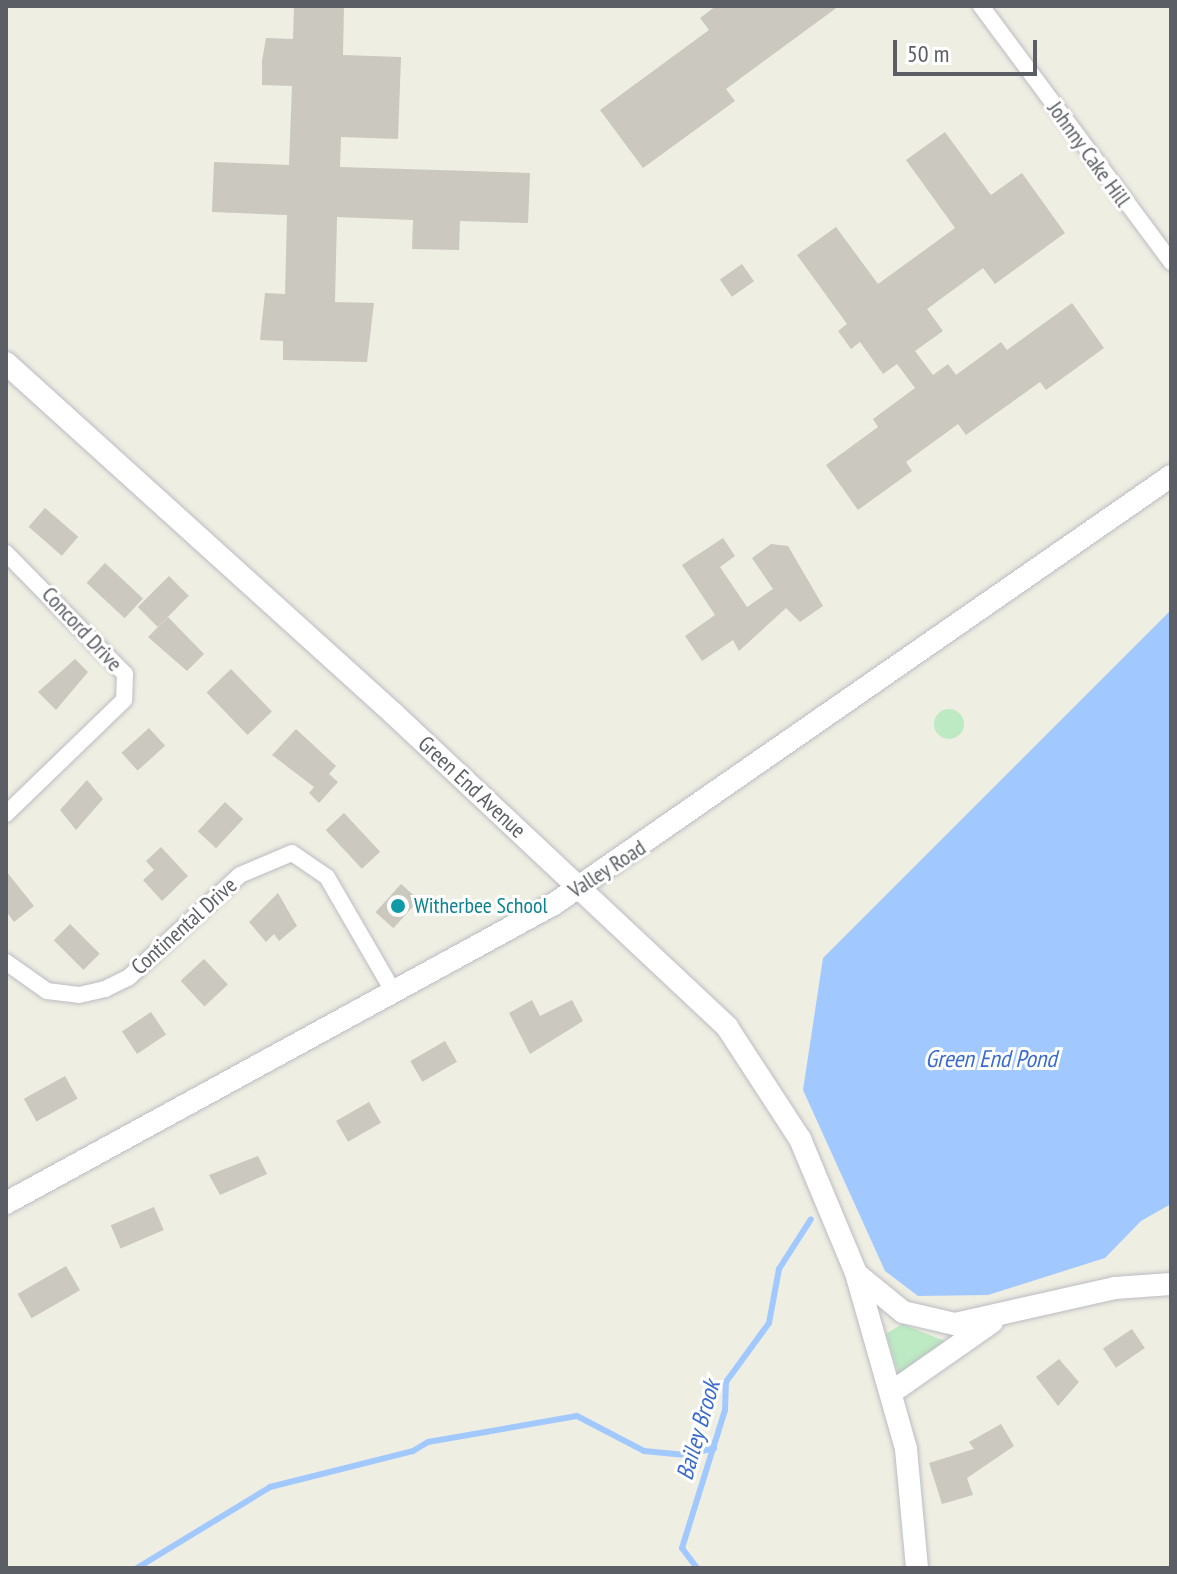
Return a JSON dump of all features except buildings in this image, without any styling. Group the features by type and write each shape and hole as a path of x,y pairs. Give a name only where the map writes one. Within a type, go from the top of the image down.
{"main road":[{"name":"Green End Avenue","path":"6,363 579,887 727,1027 771,1088 800,1139 856,1273 892,1392 1001,1317"},
{"name":"Valley Road","path":"6,1203 579,887 1171,476"},
{"name":"Green End Avenue","path":"856,1273 903,1312 926,1320 955,1324 1001,1317 1077,1296 1171,1284"},
{"path":"892,1392 906,1449 917,1568"}],"street":[{"name":"Johnny Cake Hill","path":"981,6 1171,262"},
{"name":"Concord Drive","path":"6,553 125,674 124,700 6,814"},
{"name":"Continental Drive","path":"6,962 47,991 79,995 105,989 128,978 240,875 292,853 327,877 393,991"}],"green space":[{"path":"949,709 960,713 964,724 960,735 949,739 938,735 934,724 938,713"},
{"path":"902,1324 947,1342 899,1375 886,1334"}],"water":[{"name":"Green End Pond","path":"1171,610 1171,1204 1141,1221 1105,1258 988,1295 918,1296 885,1271 803,1090 823,958"}],"waterway":[{"name":"Bailey Brook","path":"697,1568 682,1548 725,1410 726,1382 769,1323 779,1269 811,1219"},
{"path":"137,1568 270,1487 413,1451 428,1442 577,1416 644,1451 686,1455 714,1448"}],"place":[{"name":"Witherbee School","path":"398,906"}]}
